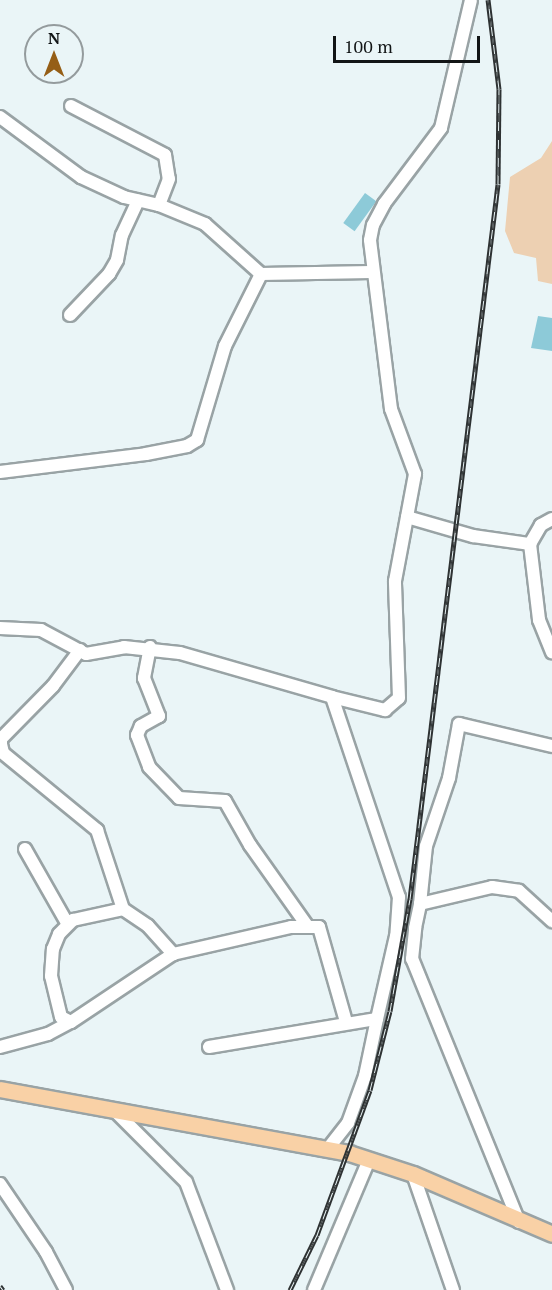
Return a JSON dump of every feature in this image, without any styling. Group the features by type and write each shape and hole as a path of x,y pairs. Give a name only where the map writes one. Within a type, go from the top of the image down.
{"main road":[{"path":"0,1089 327,1150 369,1160 413,1174 519,1222 552,1234"}],"street":[{"path":"0,628 41,630 93,655 124,647 150,647 385,710 399,698 395,581 414,474 391,409 371,272 373,225 402,176 441,128 471,0"},
{"path":"71,106 165,154 169,179 159,205"},
{"path":"0,117 81,177 138,201 159,205 205,224 261,274 371,272"},
{"path":"70,315 113,267 122,235 138,201"},
{"path":"0,472 146,454 187,446 197,440 225,346 261,274"},
{"path":"407,518 473,537 530,544"},
{"path":"552,519 541,525 530,544 538,620 552,653"},
{"path":"150,647 144,678 159,716 141,726 137,735 149,767 179,798 225,801 250,845 308,927"},
{"path":"80,650 53,686 1,739 3,753 97,830 123,909 148,926 173,954"},
{"path":"327,1150 348,1123 365,1077 396,936 399,897 332,697"},
{"path":"519,1222 412,959 426,846 449,778 459,724 552,746"},
{"path":"25,849 67,923"},
{"path":"420,904 492,887 512,888 552,921"},
{"path":"71,1022 61,1017 51,976 53,949 67,923 123,909"},
{"path":"0,1047 48,1034 71,1022 173,954 249,934 308,927 319,927 346,1022"},
{"path":"209,1047 346,1022 377,1019"},
{"path":"115,1111 186,1182 227,1290"},
{"path":"314,1290 369,1160"},
{"path":"413,1174 453,1290"},
{"path":"0,1184 46,1252 66,1290"}],"shaded area":[{"path":"552,141 552,284 538,281 536,258 514,253 505,231 510,177 541,158"}],"water":[{"path":"365,193 376,201 355,231 343,223"},
{"path":"538,316 552,318 552,351 531,348"}],"railway":[{"path":"290,1290 317,1235 370,1090 390,1011 410,899 498,184 499,89 488,0"},
{"path":"0,1286 3,1290"}]}
